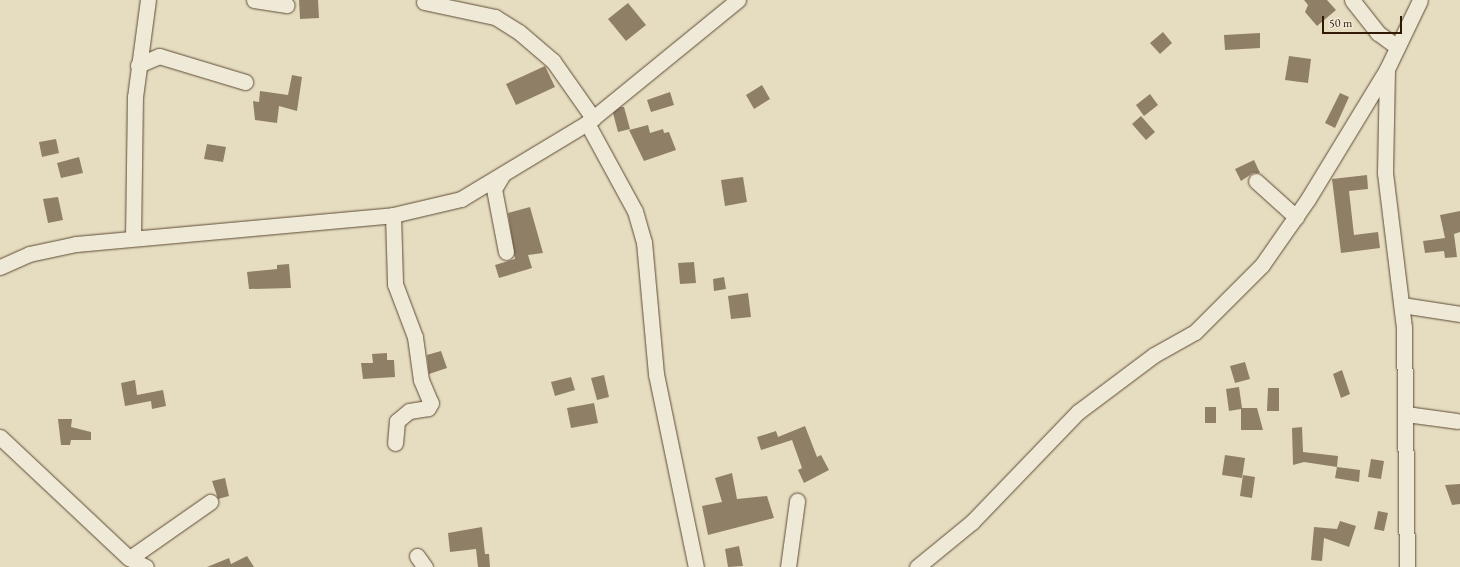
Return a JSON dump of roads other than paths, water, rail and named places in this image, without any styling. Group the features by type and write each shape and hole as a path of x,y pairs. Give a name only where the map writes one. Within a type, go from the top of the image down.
{"street":[{"path":"133,238 132,147 138,65 148,0"},
{"path":"254,0 287,5"},
{"path":"0,267 30,254 76,244 393,215 461,199 590,121 738,0"},
{"path":"1352,0 1378,33 1397,47"},
{"path":"917,567 972,522 1078,412 1154,355 1200,327 1262,265 1296,217 1387,69 1420,0"},
{"path":"424,2 495,17 519,32 553,61 590,121 635,211 644,242 656,374 696,567"},
{"path":"138,65 159,56 245,82"},
{"path":"1387,69 1385,173 1402,305 1406,414 1407,567"},
{"path":"504,173 494,189 506,252"},
{"path":"1256,182 1296,217"},
{"path":"393,215 395,284 415,337 421,380 430,404 428,408 409,411 398,421 395,443"},
{"path":"1402,305 1460,314"},
{"path":"1406,414 1457,421"},
{"path":"0,437 130,558 146,567"},
{"path":"788,567 797,501"},
{"path":"130,558 210,502"}]}
